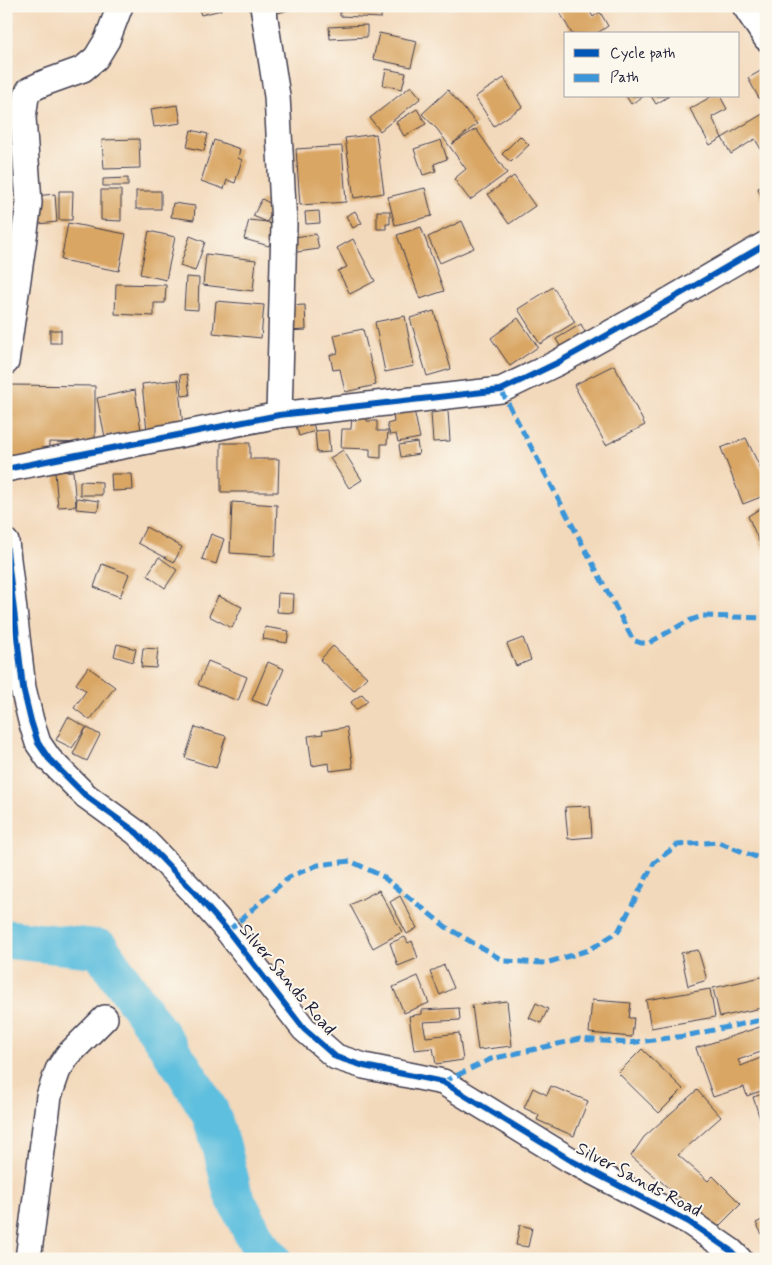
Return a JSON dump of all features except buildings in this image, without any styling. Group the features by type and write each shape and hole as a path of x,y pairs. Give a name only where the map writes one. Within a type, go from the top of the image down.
{"street":[{"path":"6,362 29,203 23,118 26,96 29,90 44,82 83,69 96,58 107,40 120,6"},
{"path":"263,6 277,96 284,225 279,416"},
{"path":"744,6 766,38"},
{"path":"6,469 279,416 501,390 557,363 766,244"},
{"name":"Silver Sands Road","path":"6,542 23,688 38,743 49,758 86,796 136,832 192,891 228,931 304,1029 336,1057 364,1066 443,1082 572,1161 689,1222 731,1251 739,1259"},
{"path":"28,1259 48,1096 58,1070 68,1054 105,1018"}],"waterway":[{"path":"6,939 100,949 183,1068 210,1112 222,1148 233,1194 259,1245 272,1259"}],"marked path":[{"path":"501,390 633,640 649,643 686,622 702,616 766,618"},
{"path":"228,931 289,877 318,865 350,861 382,876 446,927 504,961 546,963 589,950 618,932 654,863 677,845 718,842 766,861"},
{"path":"443,1082 491,1059 580,1039 629,1043 685,1036 766,1019"}],"cycle path":[{"path":"6,469 279,415 501,390 557,363 766,244"},
{"path":"6,542 23,688 38,743 49,759 86,796 137,833 193,891 228,931 304,1029 336,1057 364,1066 443,1082 572,1161 689,1222 731,1251 739,1259"}]}
